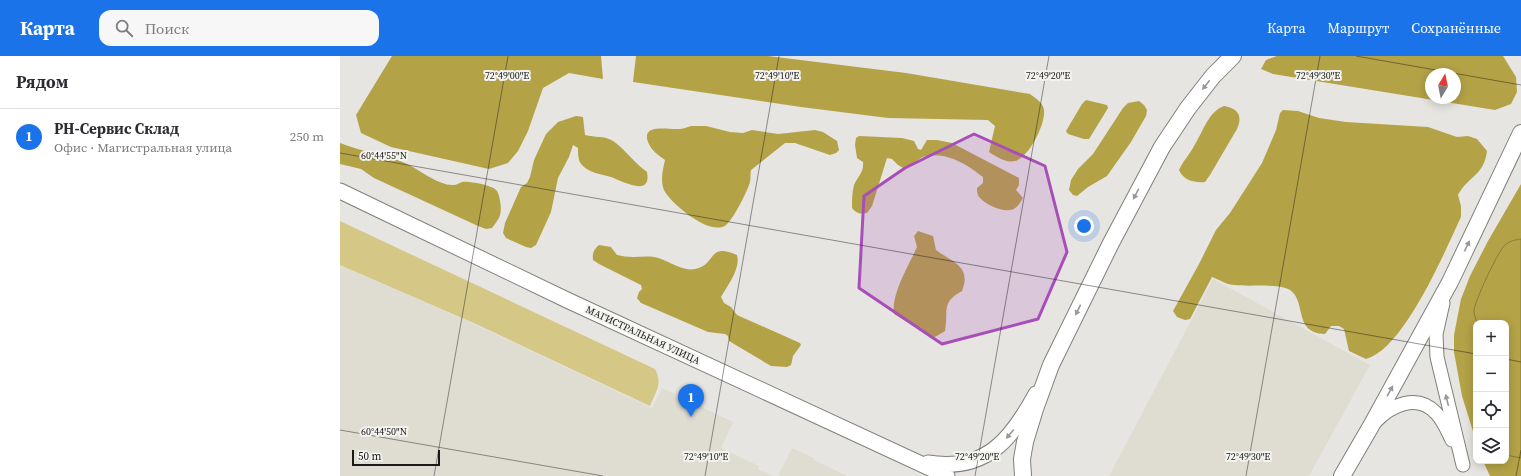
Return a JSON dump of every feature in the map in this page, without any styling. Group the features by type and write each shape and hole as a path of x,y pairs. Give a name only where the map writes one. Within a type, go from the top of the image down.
{"main road":[{"path":"904,456 940,465 971,461 995,449 1003,443 1013,431 1025,413 1051,364 1111,243 1162,147 1188,108 1233,56"},
{"path":"1342,476 1450,282 1521,133"},
{"name":"МАГИСТРАЛЬНАЯ УЛИЦА","path":"340,191 567,300 947,476"},
{"path":"1024,476 1022,458 1028,426 1051,364"},
{"path":"1350,476 1357,451"}],"street":[{"path":"1450,282 1438,320 1436,346 1442,383 1466,470"},
{"path":"1371,426 1385,412 1400,404 1412,403 1426,406 1432,409 1441,420 1466,470"}],"highlighted area":[{"path":"974,134 1045,166 1067,252 1038,319 942,344 859,288 864,196 905,168"}],"shaded area":[{"path":"392,56 601,56 603,79 569,73 543,88 528,131 518,151 508,163 489,169 391,147 361,133 356,115"},
{"path":"636,56 768,56 906,73 1030,94 1042,105 1044,116 1036,139 1026,154 1015,161 1008,161 989,152 995,126 988,120 888,118 801,107 633,82"},
{"path":"1277,56 1503,56 1516,77 1517,92 1511,104 1495,110 1458,104 1461,104 1461,68 1425,68 1425,99 1273,74 1261,69 1266,60"},
{"path":"1086,100 1107,105 1108,108 1089,139 1068,134 1066,131"},
{"path":"1139,101 1147,110 1146,116 1131,142 1107,176 1088,187 1077,196 1073,195 1069,190 1071,180 1078,169 1093,154 1123,108 1128,103"},
{"path":"1224,106 1233,109 1238,113 1239,124 1237,129 1205,182 1189,180 1183,176 1179,170 1206,123 1218,109"},
{"path":"1283,110 1298,111 1319,118 1346,122 1428,127 1457,137 1468,136 1477,139 1487,151 1483,166 1458,195 1461,206 1461,217 1422,297 1409,319 1395,337 1380,351 1366,359 1349,351 1344,329 1339,326 1331,326 1325,334 1315,332 1308,328 1304,323 1295,295 1290,290 1285,288 1271,286 1232,285 1212,277 1190,319 1185,320 1177,317 1173,311 1216,230 1230,213 1262,163 1276,130 1280,113"},
{"path":"576,116 583,117 585,135 610,139 647,172 647,180 645,184 635,186 588,170 580,162 578,157 578,148 573,145 569,157 558,178 551,212 536,245 531,248 526,247 506,238 503,233 505,223 521,187 527,183 530,177 534,160 546,134 558,122"},
{"path":"691,126 706,126 730,132 743,133 752,130 778,134 815,130 823,132 837,141 839,150 830,155 795,143 785,143 751,170 750,182 729,222 719,228 711,227 692,217 668,196 664,190 662,182 665,160 653,150 648,142 648,132 652,130 680,129"},
{"path":"859,136 902,138 914,141 918,149 921,150 927,140 952,143 1019,178 1019,185 1016,190 1023,198 1016,207 1010,210 1002,210 989,205 977,194 977,188 983,183 983,177 963,163 947,157 931,155 923,157 905,169 892,159 887,158 872,206 867,213 859,213 852,208 852,194 854,185 862,172 863,166 863,162 857,158 855,145 856,138"},
{"path":"340,143 407,164 448,185 470,182 491,187 497,191 499,196 501,209 499,218 492,228 486,229 374,178 361,169 340,164"},
{"path":"1521,184 1521,239 1510,242 1501,250 1482,288 1474,311 1476,320 1473,320 1473,431 1462,396 1454,352 1454,335 1461,299 1470,276 1488,241"},
{"path":"340,221 655,369 659,383 650,406 478,325 340,265"},
{"path":"918,231 933,236 936,250 959,266 964,276 962,291 955,295 948,304 945,331 935,337 930,336 894,314 895,298 898,289 917,247 914,236"},
{"path":"1521,239 1521,458 1509,456 1509,320 1476,320 1474,311 1482,288 1501,250 1504,246 1514,240"},
{"path":"599,245 611,247 617,255 659,258 685,269 702,267 716,253 721,251 737,255 738,260 735,272 721,297 724,303 731,307 737,315 800,343 801,345 793,356 791,365 787,367 771,366 729,341 728,336 725,334 708,332 641,303 637,298 642,289 641,285 593,260 594,251"},
{"path":"340,265 476,325 652,408 662,388 733,422 721,448 759,466 758,469 773,476 340,476"},
{"path":"1213,279 1370,365 1309,476 1109,476"},
{"path":"792,448 814,458 814,460 847,476 778,476"},
{"path":"1509,456 1521,458 1521,476 1490,476 1484,464 1509,464"}],"place":[{"name":"РН-Сервис Cклад","path":"691,417"}]}
